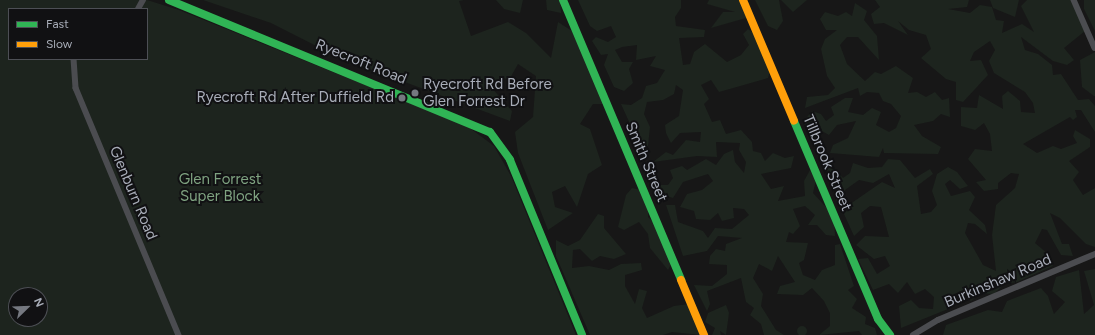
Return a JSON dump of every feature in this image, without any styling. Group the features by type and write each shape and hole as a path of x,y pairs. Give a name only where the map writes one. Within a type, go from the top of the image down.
{"street":[{"name":"Ryecroft Road","path":"169,0 490,132 510,160 582,335"},
{"name":"Smith Street","path":"563,0 704,335"},
{"name":"Tillbrook Street","path":"743,0 878,319 890,335"},
{"path":"1074,0 1095,48"},
{"name":"Glenburn Road","path":"74,60 76,88 180,335"},
{"name":"Burkinshaw Road","path":"913,335 938,320 1095,254"}],"green space":[{"name":"Glen Forrest Super Block","path":"0,0 147,0 179,10 467,126 494,146 511,176 576,335 0,335"},
{"path":"203,0 464,0 459,1 471,36 508,22 526,33 551,58 558,22 572,31 605,104 593,104 580,124 590,129 602,165 588,174 577,207 565,186 552,192 555,207 573,213 548,230 518,153 515,132 533,117 536,76 518,64 509,80 501,77 491,87 512,111 510,121 340,58 271,23"},
{"path":"496,0 523,0 520,13 504,9"},
{"path":"546,0 560,0 561,13 547,10"},
{"path":"578,0 681,0 681,8 675,17 676,26 705,30 704,37 679,38 683,65 690,64 694,52 705,44 727,62 741,55 749,45 743,34 748,29 756,35 771,68 768,78 719,92 711,80 701,85 709,99 704,104 712,122 720,120 726,134 741,130 752,142 753,151 761,153 765,161 773,153 785,158 794,156 791,168 761,174 771,189 784,186 778,201 805,196 804,181 810,170 816,180 813,193 834,216 835,236 826,235 817,225 808,225 815,215 805,206 793,209 800,226 793,234 789,232 786,242 808,243 804,260 799,263 803,275 815,280 822,270 835,265 835,245 840,244 854,286 848,290 857,299 852,308 866,317 865,324 875,328 877,335 862,335 859,331 819,335 830,326 830,313 824,301 812,288 803,295 777,294 780,286 795,282 778,256 772,271 759,264 753,278 763,294 761,306 776,330 784,335 764,335 761,324 750,315 754,308 746,302 741,278 707,291 710,304 707,311 694,285 712,286 727,274 727,265 709,264 710,256 716,249 725,251 726,244 742,238 718,236 707,251 683,256 666,205 675,205 678,222 703,231 708,238 715,228 732,229 749,215 744,209 733,208 734,218 722,221 718,213 710,220 696,219 694,211 680,207 687,194 702,190 713,181 708,174 683,182 673,198 657,193 655,185 668,185 673,178 670,170 682,166 687,170 706,159 716,165 724,154 733,150 735,162 744,173 746,162 739,150 740,143 716,142 717,157 697,156 653,162 666,152 673,155 686,140 700,142 701,132 680,133 671,143 666,133 665,125 679,116 683,90 676,85 674,94 663,100 647,102 644,114 650,127 648,146 641,148 621,104 631,105 642,98 646,86 657,83 665,70 650,66 656,56 636,60 637,45 622,47 615,50 622,62 633,62 629,69 633,83 624,91 614,87 604,65 608,54 601,55 592,41 596,37 608,42 616,37 611,26 597,31 590,26"},
{"path":"709,0 743,0 748,6 746,18 711,28 723,12 735,12 707,4"},
{"path":"755,0 779,0 783,21 777,30 768,26"},
{"path":"781,0 807,0 793,12"},
{"path":"875,0 969,0 967,7 948,9 970,13 980,5 992,7 996,20 1004,21 1002,33 1022,24 1034,32 1021,6 1027,0 1073,0 1085,31 1064,48 1074,60 1067,65 1053,61 1021,37 1025,50 1038,54 1052,65 1053,75 1061,74 1078,100 1089,99 1095,106 1095,132 1081,110 1075,110 1077,117 1073,120 1070,117 1023,144 1037,153 1053,146 1061,149 1077,143 1073,136 1075,130 1090,139 1090,147 1069,161 1079,172 1073,180 1083,195 1095,188 1095,247 1086,244 1060,218 1050,213 1062,244 1069,244 1073,256 1061,255 1047,230 1042,229 1035,243 1048,254 1053,266 1017,282 1004,284 994,294 980,293 971,301 962,293 948,309 901,328 899,306 911,300 919,308 933,309 934,297 925,289 915,294 907,282 898,293 889,284 873,290 858,259 868,258 877,274 890,266 885,256 874,259 856,245 865,236 889,237 881,207 870,206 861,213 864,227 854,236 844,214 853,202 882,182 895,188 889,174 873,183 859,180 845,190 843,209 836,200 834,182 827,171 830,163 843,178 850,173 853,163 868,168 882,167 888,159 900,160 915,178 930,169 933,174 917,186 921,214 931,212 937,205 932,191 937,174 948,167 957,172 968,186 960,189 950,180 945,184 951,196 970,191 975,197 969,210 985,225 987,234 975,224 968,223 965,233 983,265 996,271 992,235 996,205 1015,188 1019,174 1011,173 998,183 998,189 984,191 976,182 986,180 968,159 975,149 992,151 990,134 984,123 975,130 961,126 961,107 977,108 979,95 1003,109 1002,96 1008,91 1020,101 1021,112 1035,113 1033,103 1025,92 994,73 989,61 995,50 990,41 974,52 970,61 981,60 988,75 963,102 956,100 956,82 946,79 921,58 931,49 926,35 909,30 898,21 908,35 884,23 874,24 871,14 880,7"},
{"path":"990,0 1019,0 1015,17 993,8"},
{"path":"1084,0 1095,0 1095,31 1084,9"},
{"path":"855,3 867,11 864,20 877,36 879,60 858,37 847,37 840,45 847,64 865,81 875,72 881,74 896,66 913,78 908,93 917,92 926,97 935,92 942,100 949,98 950,117 941,114 933,121 914,125 922,136 941,147 938,154 884,153 883,148 879,157 830,153 833,145 848,138 856,121 837,125 829,135 813,126 809,133 803,122 812,111 821,114 826,121 834,115 831,107 845,98 853,98 848,112 863,115 872,108 881,112 876,125 889,132 896,128 901,116 891,104 883,101 879,93 867,92 860,96 858,88 805,108 807,97 828,95 835,88 827,76 821,49 825,39 837,30 826,30 820,19 825,12 838,16 846,12 852,16"},
{"path":"1095,52 1094,96 1082,87 1080,60"},
{"path":"632,188 649,192 648,217 664,232 673,260 668,270 650,248 648,234 639,222 624,230 618,227 626,195"},
{"path":"598,214 604,216 604,228 626,254 614,259 600,256 592,261 580,249 573,250 572,268 589,266 609,270 621,264 641,263 642,270 625,275 625,286 635,304 639,289 647,291 642,308 647,318 674,306 689,304 701,335 672,332 663,335 590,335 556,256 556,240 568,246 580,240"},
{"path":"1095,269 1095,335 943,335 946,325 988,310 1002,312 1007,301 1041,288 1048,296 1054,314 1065,302 1052,291 1056,277 1079,270 1084,314 1094,305 1084,271"},
{"path":"726,305 729,313 726,335 720,331 721,335 712,335 715,328 705,322 708,313"},
{"path":"802,326 807,331 802,336 797,331"}],"traffic: fast":[{"path":"169,0 490,132 510,160 582,335"},
{"path":"563,0 681,280"},
{"path":"794,121 878,319 890,335"}],"traffic: slow":[{"path":"743,0 794,121"},
{"path":"681,280 704,335"}],"place":[{"name":"Ryecroft Rd Before Glen Forrest Dr","path":"415,93"},
{"name":"Ryecroft Rd After Duffield Rd","path":"402,98"}]}
